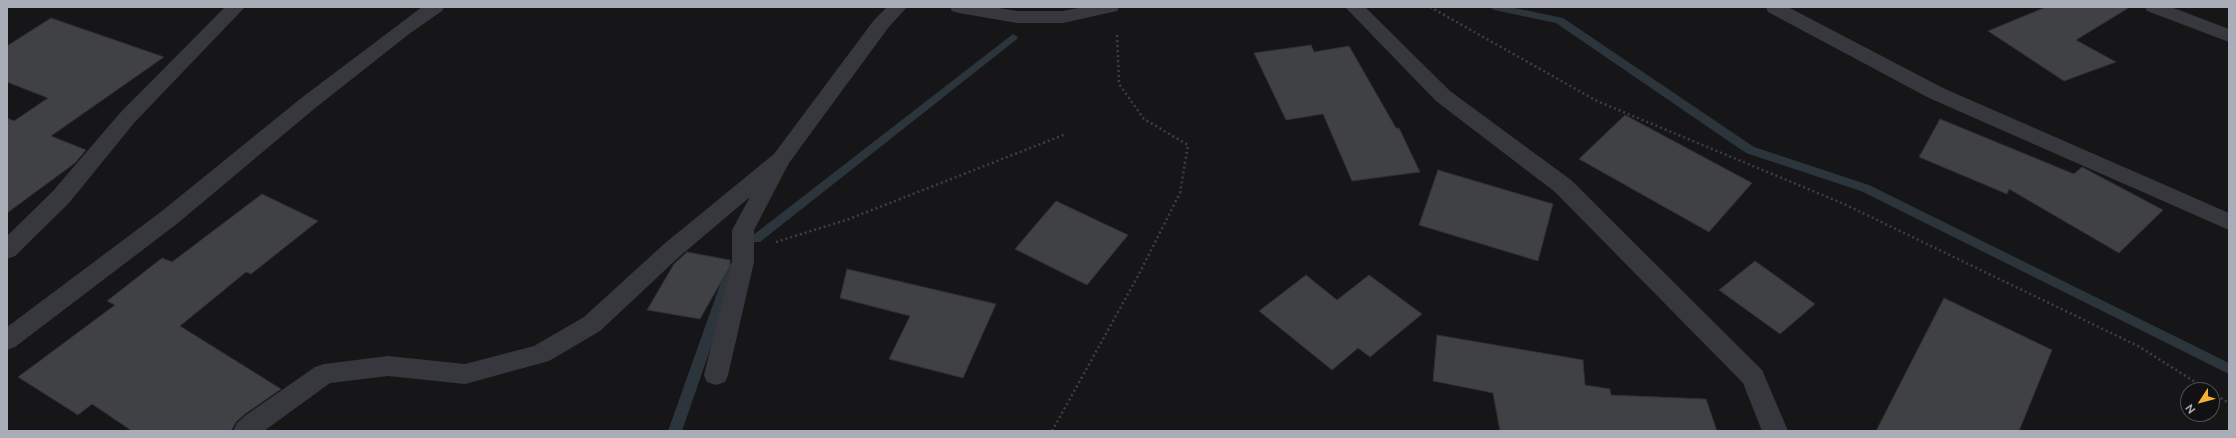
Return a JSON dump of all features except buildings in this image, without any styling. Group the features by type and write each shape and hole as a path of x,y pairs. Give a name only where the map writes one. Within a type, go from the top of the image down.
{"street":[{"path":"7,340 170,217 307,104 402,30 435,7"},
{"path":"716,375 743,262 743,230 781,159 881,24 898,7"},
{"path":"959,7 1017,17 1063,17 1110,7"},
{"path":"1354,7 1443,96 1563,186 1753,377 1775,431"},
{"path":"1770,7 1936,93 2229,222"},
{"path":"2154,7 2229,36"},
{"path":"7,250 61,197 127,118 234,8"},
{"path":"246,431 324,374 388,366 465,374 540,354 592,324 672,250 781,159"}],"path":[{"path":"1430,7 1597,101 1844,204 2138,346 2195,382"},
{"path":"1052,431 1138,276 1180,193 1188,145 1144,119 1119,84 1117,30"},
{"path":"743,262 781,239 849,219 1066,134"},
{"path":"2220,398 2229,403"}],"waterway":[{"path":"1494,7 1559,20 1750,150 1865,188 2229,369"},
{"path":"756,239 1013,37"},
{"path":"675,431 732,268"}]}
